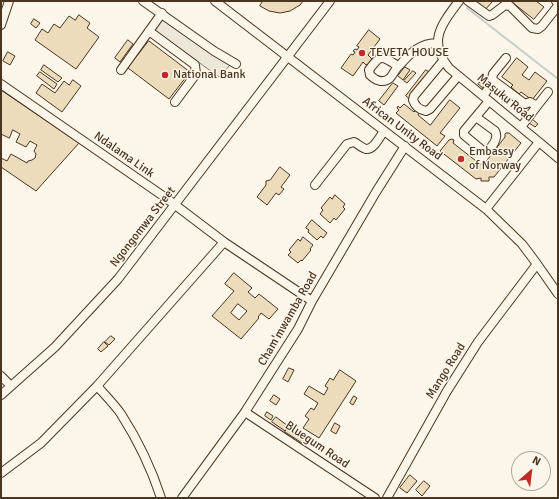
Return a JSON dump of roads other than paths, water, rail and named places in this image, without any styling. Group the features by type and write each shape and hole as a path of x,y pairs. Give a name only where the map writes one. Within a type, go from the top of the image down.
{"street":[{"path":"1,25 9,1"},
{"path":"143,1 214,51 236,64"},
{"name":"African Unity Road","path":"215,1 486,209 522,244 538,264 558,294"},
{"name":"Ngongomwa Street","path":"1,395 55,347 118,279 330,1"},
{"name":"Masuku Road","path":"459,1 443,23 439,34 439,54 443,61 458,76 558,158"},
{"path":"468,1 489,16 505,5 510,6 532,28 538,29 557,7 558,3 556,1"},
{"path":"121,70 162,14"},
{"path":"149,31 195,65 196,74 175,102"},
{"path":"398,66 421,46 429,43 438,43"},
{"path":"506,58 493,74 492,78 522,103 525,104 530,102 537,106"},
{"path":"443,61 414,96 414,104 426,111 458,76"},
{"path":"476,117 494,81"},
{"name":"Ndalama Link","path":"1,84 224,242 312,301"},
{"path":"521,127 548,92"},
{"path":"315,185 347,144 354,142 362,147 370,149 384,130"},
{"path":"486,209 539,142"},
{"name":"Cham'mwamba Road","path":"182,498 245,412 298,329 312,301 376,192 405,146"},
{"path":"1,473 41,443 97,386 224,242"},
{"name":"Mango Road","path":"387,498 443,398 478,342 538,264"},
{"path":"1,376 11,386"},
{"path":"97,386 120,413 134,437 161,498"},
{"name":"Bluegum Road","path":"245,412 375,498"}],"waterway":[{"path":"467,8 558,79"}],"place":[{"name":"TEVETA HOUSE","path":"362,53"},
{"name":"National Bank","path":"165,75"},
{"name":"Embassy of Norway","path":"461,159"}]}
